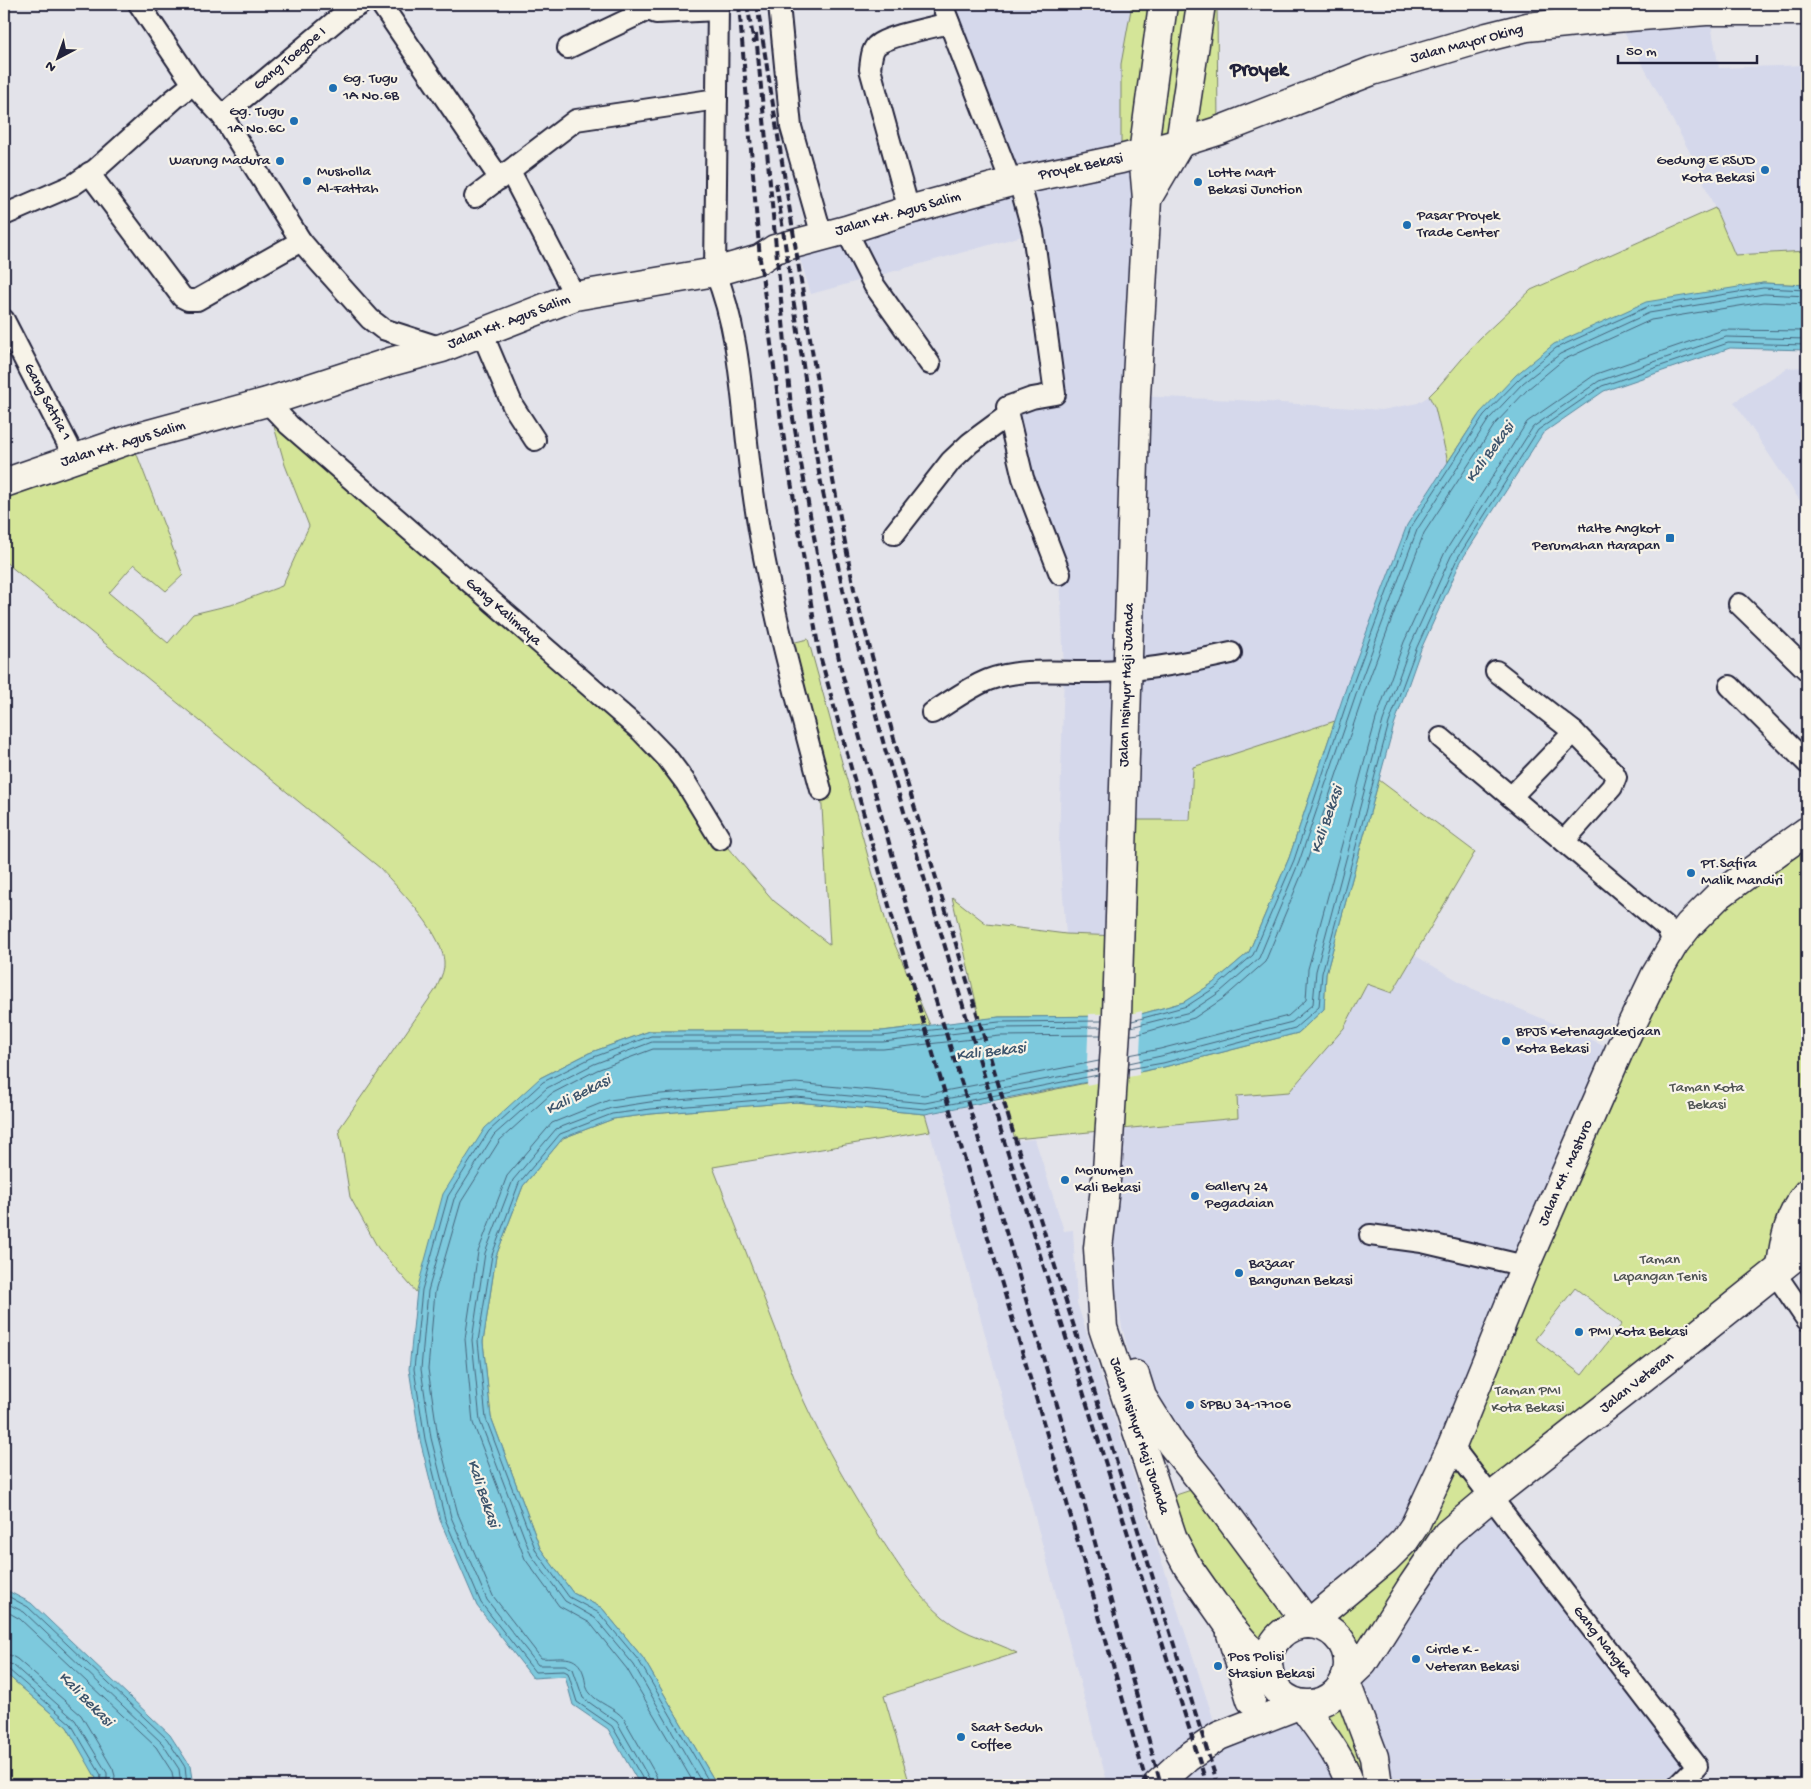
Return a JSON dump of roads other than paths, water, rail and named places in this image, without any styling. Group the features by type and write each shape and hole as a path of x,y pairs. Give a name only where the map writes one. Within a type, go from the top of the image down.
{"street":[{"path":"139,4 193,84 222,116 302,241 370,319 383,329 442,348"},
{"name":"Gang Toegoe I","path":"222,116 345,13 361,4"},
{"path":"381,4 505,175 575,296"},
{"path":"779,4 790,127 834,233 874,285 930,364"},
{"path":"942,4 1015,181 1033,232 1055,394 1032,398 1007,407 1023,478 1060,574"},
{"name":"Jalan Insinyur Haji Juanda","path":"1163,4 1143,154 1147,199 1136,396 1121,907 1110,1131 1098,1248 1102,1328 1173,1539 1188,1567 1228,1624 1269,1674"},
{"name":"Jalan Insinyur Haji Juanda","path":"1147,199 1180,144 1201,4"},
{"path":"568,48 646,7 662,13 718,7 715,272 733,328 753,491 766,571 783,645 821,790"},
{"name":"Jalan Mayor Oking","path":"1143,154 1218,131 1372,71 1526,27 1576,21 1706,11 1807,11"},
{"path":"909,210 870,69 871,58 876,46 890,39 949,23"},
{"path":"4,215 73,185 90,173 193,84"},
{"path":"475,197 576,120 717,99"},
{"name":"Proyek Bekasi","path":"1015,181 1143,154"},
{"path":"90,173 182,297 188,300 197,300 302,241"},
{"name":"Jalan KH. Agus Salim","path":"4,483 131,439 267,402 390,362 442,348 575,296 715,272 760,259 775,249 1015,181"},
{"name":"Gang Satria 1","path":"5,324 73,450 75,458"},
{"path":"383,329 391,346 390,362"},
{"path":"482,333 513,406 535,440"},
{"name":"Gang Kalimaya","path":"267,402 289,425 641,731 668,759 686,783 720,839"},
{"path":"894,534 951,461 970,443 1008,415"},
{"path":"1739,604 1807,670"},
{"path":"932,714 989,680 1010,675 1064,671 1099,672 1182,664 1231,653"},
{"path":"1496,671 1574,732 1616,777 1612,787 1564,841"},
{"path":"1730,686 1807,764"},
{"path":"1511,797 1574,732"},
{"path":"1441,738 1667,928 1674,944"},
{"name":"Jalan KH. Masturo","path":"1308,1624 1386,1559 1405,1540 1415,1525 1452,1446 1525,1266 1635,1016 1674,944 1702,911 1718,896 1807,832"},
{"name":"Jalan Insinyur Haji Juanda","path":"1107,1171 1109,1250 1122,1327 1142,1397 1172,1445 1207,1488 1308,1624"},
{"path":"1807,1193 1798,1205 1784,1240 1778,1270 1807,1320"},
{"path":"1370,1235 1422,1242 1525,1266"},
{"name":"Jalan Veteran","path":"1345,1680 1363,1663 1447,1534 1491,1497 1807,1247"},
{"path":"1452,1446 1491,1497"},
{"path":"1164,1511 1176,1495 1194,1489 1207,1488"},
{"name":"Gang Nangka","path":"1491,1497 1697,1766 1678,1785"},
{"path":"1386,1559 1400,1558 1411,1565 1413,1584"},
{"path":"1228,1624 1251,1700"},
{"path":"1308,1624 1324,1627 1340,1640 1348,1661 1345,1680 1339,1690 1330,1699 1314,1704 1301,1704 1292,1701 1276,1688 1269,1674 1270,1653 1274,1642 1288,1630 1300,1625 1308,1624"},
{"path":"1220,1736 1251,1700 1269,1674"},
{"path":"1345,1680 1374,1757 1378,1785"},
{"path":"1157,1785 1187,1758 1220,1736 1301,1704"},
{"path":"1301,1704 1327,1740 1350,1785"}],"water":[{"name":"Kali Bekasi","path":"1763,283 1807,285 1807,350 1730,348 1604,391 1543,433 1461,561 1421,649 1394,725 1326,974 1324,1009 1298,1033 1164,1067 925,1114 796,1102 613,1119 563,1138 523,1186 496,1256 483,1342 491,1417 540,1548 573,1593 602,1608 643,1658 717,1785 640,1785 608,1729 573,1705 565,1676 533,1678 477,1606 440,1520 420,1440 409,1369 417,1290 443,1194 485,1128 540,1078 589,1053 650,1031 882,1031 999,1017 1134,1016 1184,1002 1213,983 1249,952 1289,858 1350,676 1407,525 1480,413 1516,375 1554,344 1646,302"},
{"name":"Kali Bekasi","path":"4,1589 31,1603 170,1735 190,1766 193,1785 87,1785 96,1778 67,1727 4,1672"}],"railway":[{"path":"739,4 760,259 781,421 819,652 893,920 1057,1468 1147,1785"},
{"path":"747,4 754,43"},
{"path":"757,4 831,470 854,589 896,746 1015,1139 1218,1785"},
{"path":"756,34 791,407 819,565 842,673 909,915 971,1113 1063,1425 1161,1785"},
{"path":"776,183 819,473 843,590 885,749 1005,1144 1207,1785"}],"place":[{"name":"Gg. Tugu 1A No.6B","path":"333,88"},
{"name":"Gg. Tugu 1A No.6C","path":"294,121"},
{"name":"Warung Madura","path":"280,161"},
{"name":"Gedung E RSUD Kota Bekasi","path":"1765,170"},
{"name":"Musholla Al-Fattah","path":"307,181"},
{"name":"Lotte Mart Bekasi Junction","path":"1198,182"},
{"name":"Pasar Proyek Trade Center","path":"1407,225"},
{"name":"Halte Angkot Perumahan Harapan","path":"1670,538"},
{"name":"PT.Safira Malik Mandiri","path":"1691,873"},
{"name":"BPJS Ketenagakerjaan Kota Bekasi","path":"1506,1041"},
{"name":"Monumen Kali Bekasi","path":"1065,1180"},
{"name":"Gallery 24 Pegadaian","path":"1195,1196"},
{"name":"Bazaar Bangunan Bekasi","path":"1239,1273"},
{"name":"PMI Kota Bekasi","path":"1579,1332"},
{"name":"SPBU 34-17106","path":"1190,1405"},
{"name":"Circle K - Veteran Bekasi","path":"1416,1659"},
{"name":"Pos Polisi Stasiun Bekasi","path":"1218,1666"},
{"name":"Saat Seduh Coffee","path":"961,1737"}],"district":[{"name":"Proyek","path":"1259,71"}],"park label":[{"name":"Taman Kota Bekasi","path":"1707,1096"},
{"name":"Taman Lapangan Tenis","path":"1660,1268"},
{"name":"Taman PMI Kota Bekasi","path":"1528,1400"}]}
